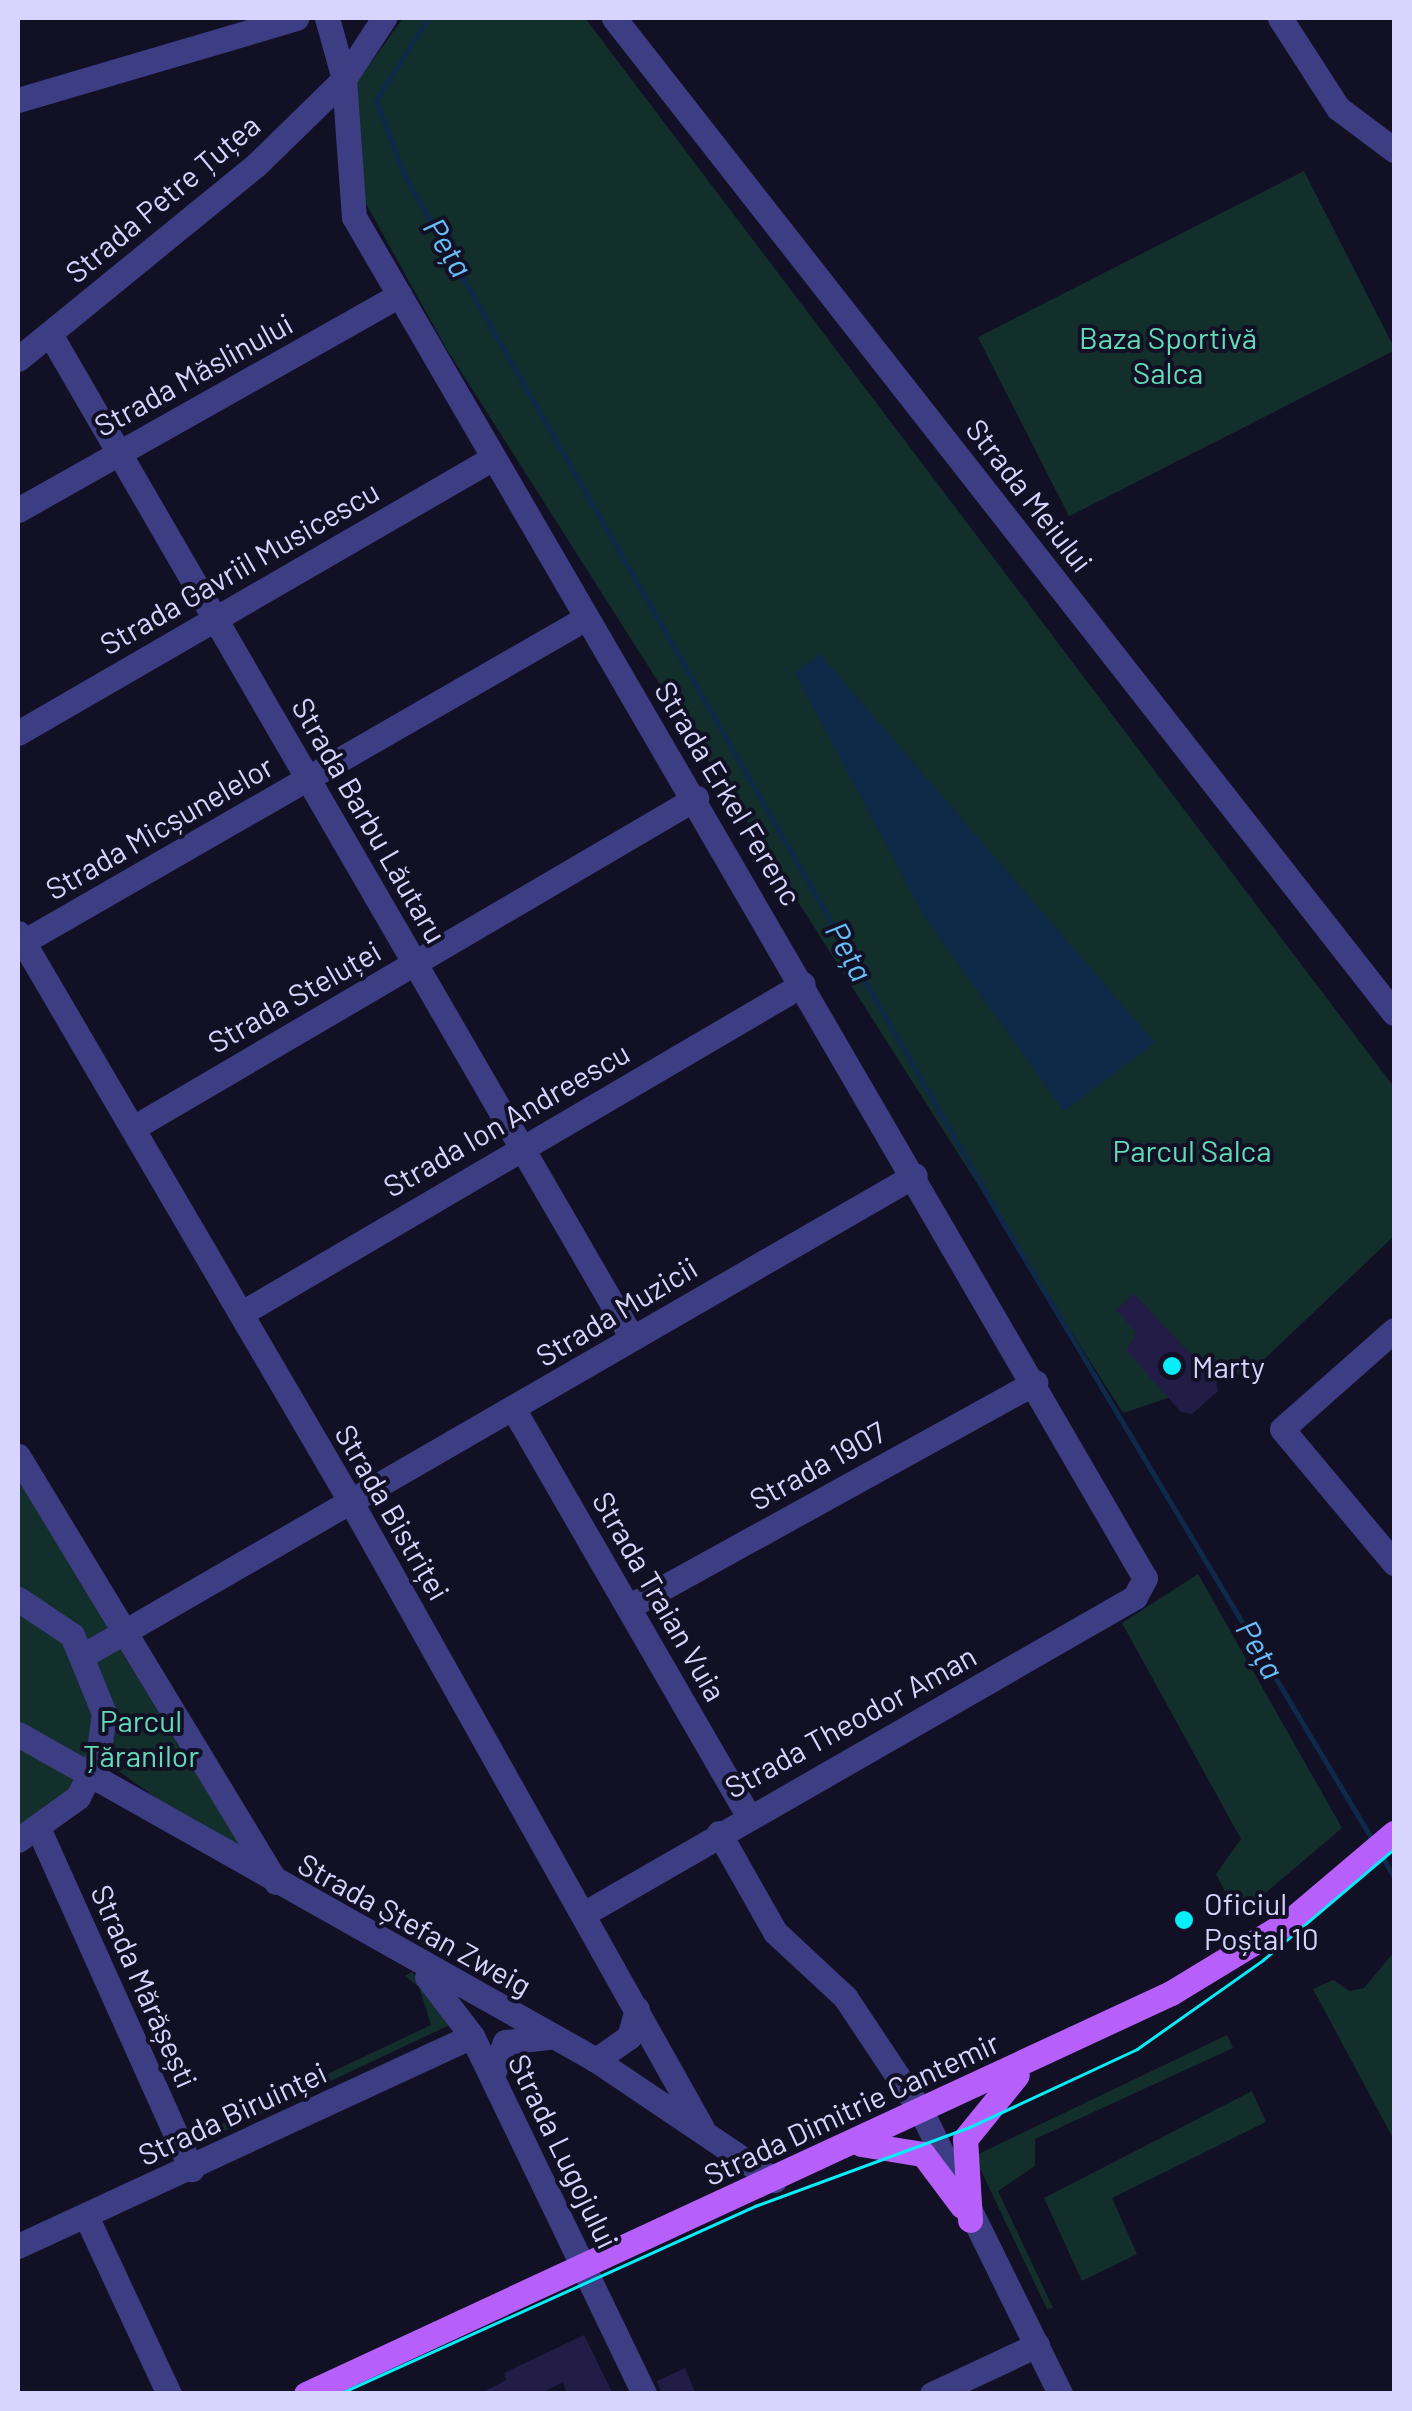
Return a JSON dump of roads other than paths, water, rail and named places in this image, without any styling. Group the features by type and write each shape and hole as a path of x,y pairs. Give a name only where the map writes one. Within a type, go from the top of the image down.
{"main road":[{"name":"Strada Dimitrie Cantemir","path":"306,2394 922,2113 1226,1963 1354,1868 1393,1834"},
{"path":"970,2220 962,2162 970,2127 1037,2058"},
{"path":"851,2145 923,2154 970,2220"}],"street":[{"path":"18,100 296,18"},
{"name":"Strada Erkel Ferenc","path":"327,18 344,78 349,200 493,458 696,798 1035,1382 1146,1586"},
{"name":"Strada Petre Țuțea","path":"18,360 197,218 344,78 384,18"},
{"name":"Strada Meiului","path":"614,18 1394,1013"},
{"path":"1280,18 1338,108 1394,150"},
{"name":"Strada Măslinului","path":"18,510 400,295"},
{"name":"Strada Barbu Lăutaru","path":"50,334 632,1338"},
{"name":"Strada Gavriil Musicescu","path":"18,733 493,458"},
{"name":"Strada Micșunelelor","path":"20,938 586,618"},
{"name":"Strada Steluței","path":"133,1128 696,798"},
{"name":"Strada Bistriței","path":"20,938 352,1504 585,1913 702,2128"},
{"name":"Strada Ion Andreescu","path":"242,1313 803,984"},
{"name":"Strada Muzicii","path":"86,1654 352,1504 914,1175"},
{"path":"1394,1330 1282,1429 1394,1563"},
{"name":"Strada 1907","path":"630,1606 1035,1382"},
{"name":"Strada Traian Vuia","path":"514,1410 748,1815"},
{"path":"18,1456 279,1886"},
{"name":"Strada Theodor Aman","path":"585,1913 718,1832 1146,1586"},
{"path":"18,1598 46,1612 86,1654 104,1713 89,1780 28,1835"},
{"name":"Strada Ștefan Zweig","path":"18,1734 89,1780 596,2060 774,2180"},
{"path":"718,1832 776,1932 845,1997 922,2113 970,2220 1060,2394"},
{"name":"Strada Mărășești","path":"28,1835 191,2169"},
{"name":"Strada Lugojului","path":"401,1954 442,1990 472,2036 644,2394"},
{"path":"596,2060 630,2036 637,2010"},
{"name":"Strada Biruinței","path":"18,2246 472,2036"},
{"path":"492,2076 506,2042 553,2037"},
{"path":"86,2216 169,2394"},
{"path":"932,2394 1038,2345"}],"water":[{"path":"820,654 1155,1043 1064,1111 925,918 795,673"}],"waterway":[{"name":"Peța","path":"428,18 376,100 405,177 1002,1221 1373,1841"},
{"name":"Peța","path":"1381,1855 1394,1877"}],"tram line":[{"path":"339,2394 755,2206 970,2127 1137,2049 1263,1960 1394,1849"}],"place":[{"name":"Marty","path":"1172,1366"},
{"name":"Oficiul Poștal 10","path":"1184,1920"}],"park label":[{"name":"Baza Sportivă Salca","path":"1168,354"},
{"name":"Parcul Salca","path":"1192,1150"},
{"name":"Parcul Țăranilor","path":"141,1737"}]}
